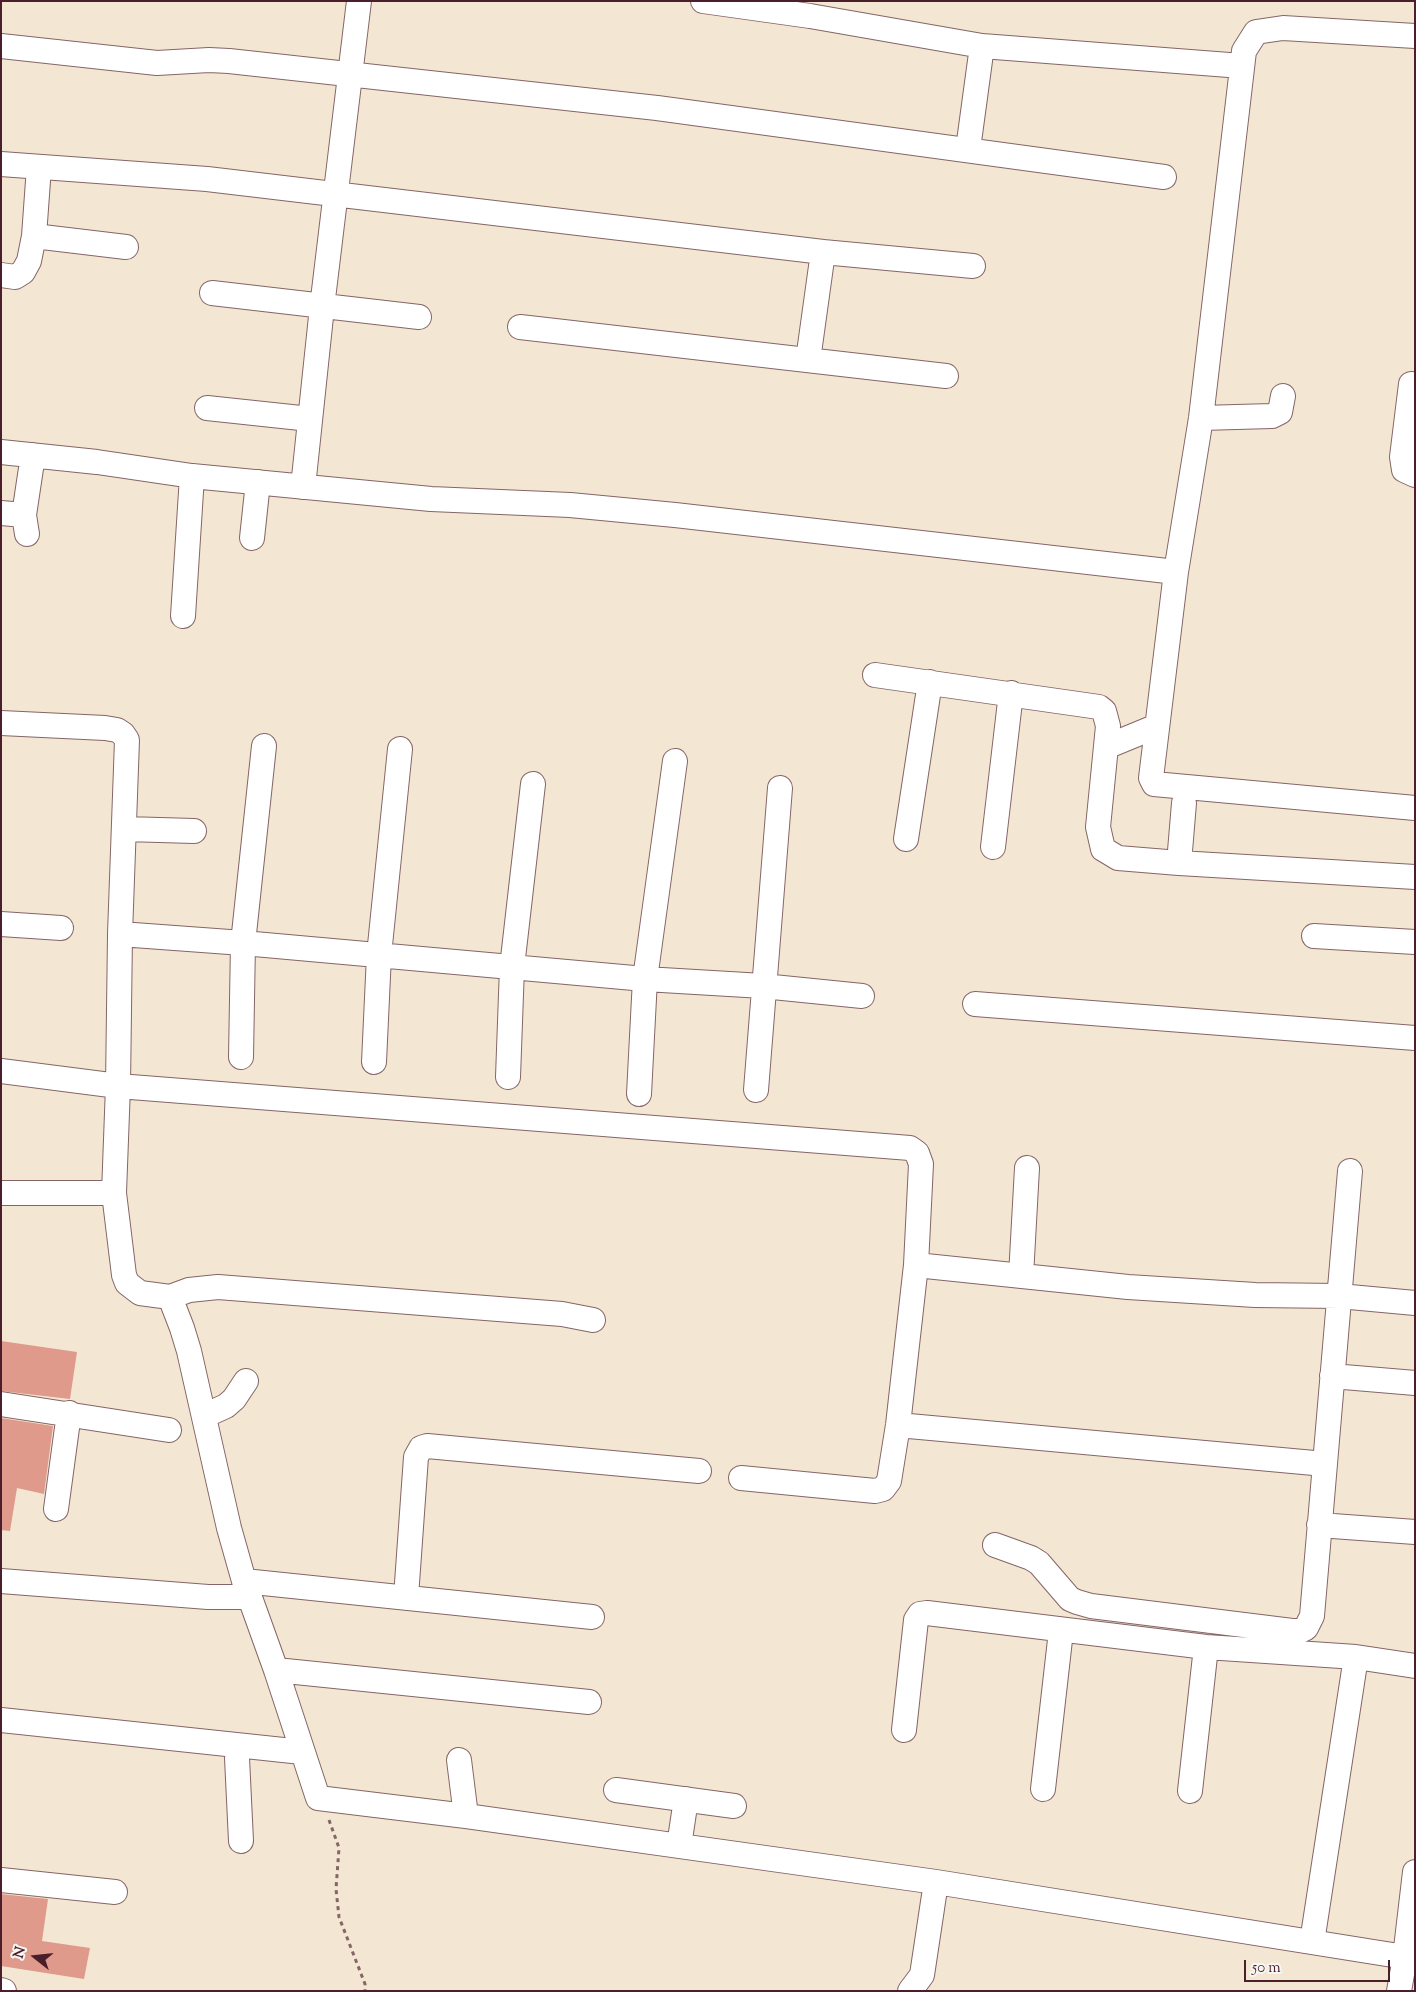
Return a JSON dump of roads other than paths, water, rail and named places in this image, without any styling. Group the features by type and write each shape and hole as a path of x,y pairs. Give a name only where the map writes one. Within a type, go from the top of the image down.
{"street":[{"path":"303,487 322,306 359,1"},
{"path":"703,1 810,16 982,46 1242,66"},
{"path":"1415,36 1283,28 1256,32 1244,51 1201,418 1176,572 1150,778 1154,784 1415,808"},
{"path":"1,46 157,63 209,60 657,108 1164,177"},
{"path":"968,150 982,46"},
{"path":"1,164 207,179 823,252 973,266"},
{"path":"1,275 15,277 23,272 29,261 34,236 39,167"},
{"path":"34,236 126,247"},
{"path":"808,360 823,252"},
{"path":"212,293 420,317"},
{"path":"520,327 946,376"},
{"path":"1411,384 1402,458 1404,470 1415,475"},
{"path":"1201,418 1272,416 1280,412 1283,396"},
{"path":"207,408 310,419"},
{"path":"1,452 192,476 431,499 570,505 675,514 1176,572"},
{"path":"1,513 26,524 33,455"},
{"path":"183,616 192,476"},
{"path":"252,538 258,482"},
{"path":"875,675 1099,707 1104,711 1108,726 1098,827 1103,848 1118,858 1415,877"},
{"path":"906,839 930,682"},
{"path":"993,847 1011,694"},
{"path":"1,723 105,728 117,730 124,734 127,740 114,1193 124,1275 127,1283 140,1293 170,1298 189,1290 218,1287 562,1314 593,1320"},
{"path":"1106,746 1157,726"},
{"path":"241,1057 243,942 264,746"},
{"path":"374,1062 379,955 400,749"},
{"path":"639,1094 645,979 675,761"},
{"path":"508,1077 512,967 533,784"},
{"path":"756,1090 780,788"},
{"path":"1179,863 1184,803"},
{"path":"125,829 194,830"},
{"path":"1,924 61,928"},
{"path":"120,934 243,942 645,979 763,986 862,996"},
{"path":"1314,936 1415,942"},
{"path":"975,1004 1415,1038"},
{"path":"1,1071 118,1086 910,1148 917,1153 921,1164 916,1265 898,1425 889,1481 883,1489 874,1491 741,1478"},
{"path":"1021,1276 1027,1168"},
{"path":"995,1545 1031,1558 1039,1563 1070,1600 1091,1606 1292,1632 1306,1628 1312,1616 1350,1171"},
{"path":"1,1193 114,1193"},
{"path":"916,1265 1158,1289 1255,1295 1339,1296 1415,1303"},
{"path":"170,1298 189,1351 246,1589 276,1670 318,1798 466,1816 936,1882 1405,1957"},
{"path":"1332,1376 1415,1383"},
{"path":"204,1416 226,1406 234,1399 246,1382"},
{"path":"6,1404 169,1430"},
{"path":"56,1509 69,1414"},
{"path":"898,1425 1325,1464"},
{"path":"406,1597 416,1457 421,1448 427,1446 699,1471"},
{"path":"1319,1526 1415,1532"},
{"path":"1,1581 208,1597 246,1589 406,1597 592,1618"},
{"path":"904,1730 916,1620 920,1614 927,1613 1061,1631 1206,1647 1356,1657 1415,1666"},
{"path":"1043,1788 1061,1631"},
{"path":"1190,1791 1206,1647"},
{"path":"1312,1942 1356,1657"},
{"path":"276,1670 589,1702"},
{"path":"1,1720 304,1758"},
{"path":"92,1743 237,1758 304,1758"},
{"path":"237,1758 241,1842"},
{"path":"459,1760 466,1816"},
{"path":"616,1790 734,1806"},
{"path":"679,1846 686,1799"},
{"path":"1399,1991 1415,1872"},
{"path":"1,1880 116,1892"},
{"path":"910,1991 922,1974 936,1882"}]}
